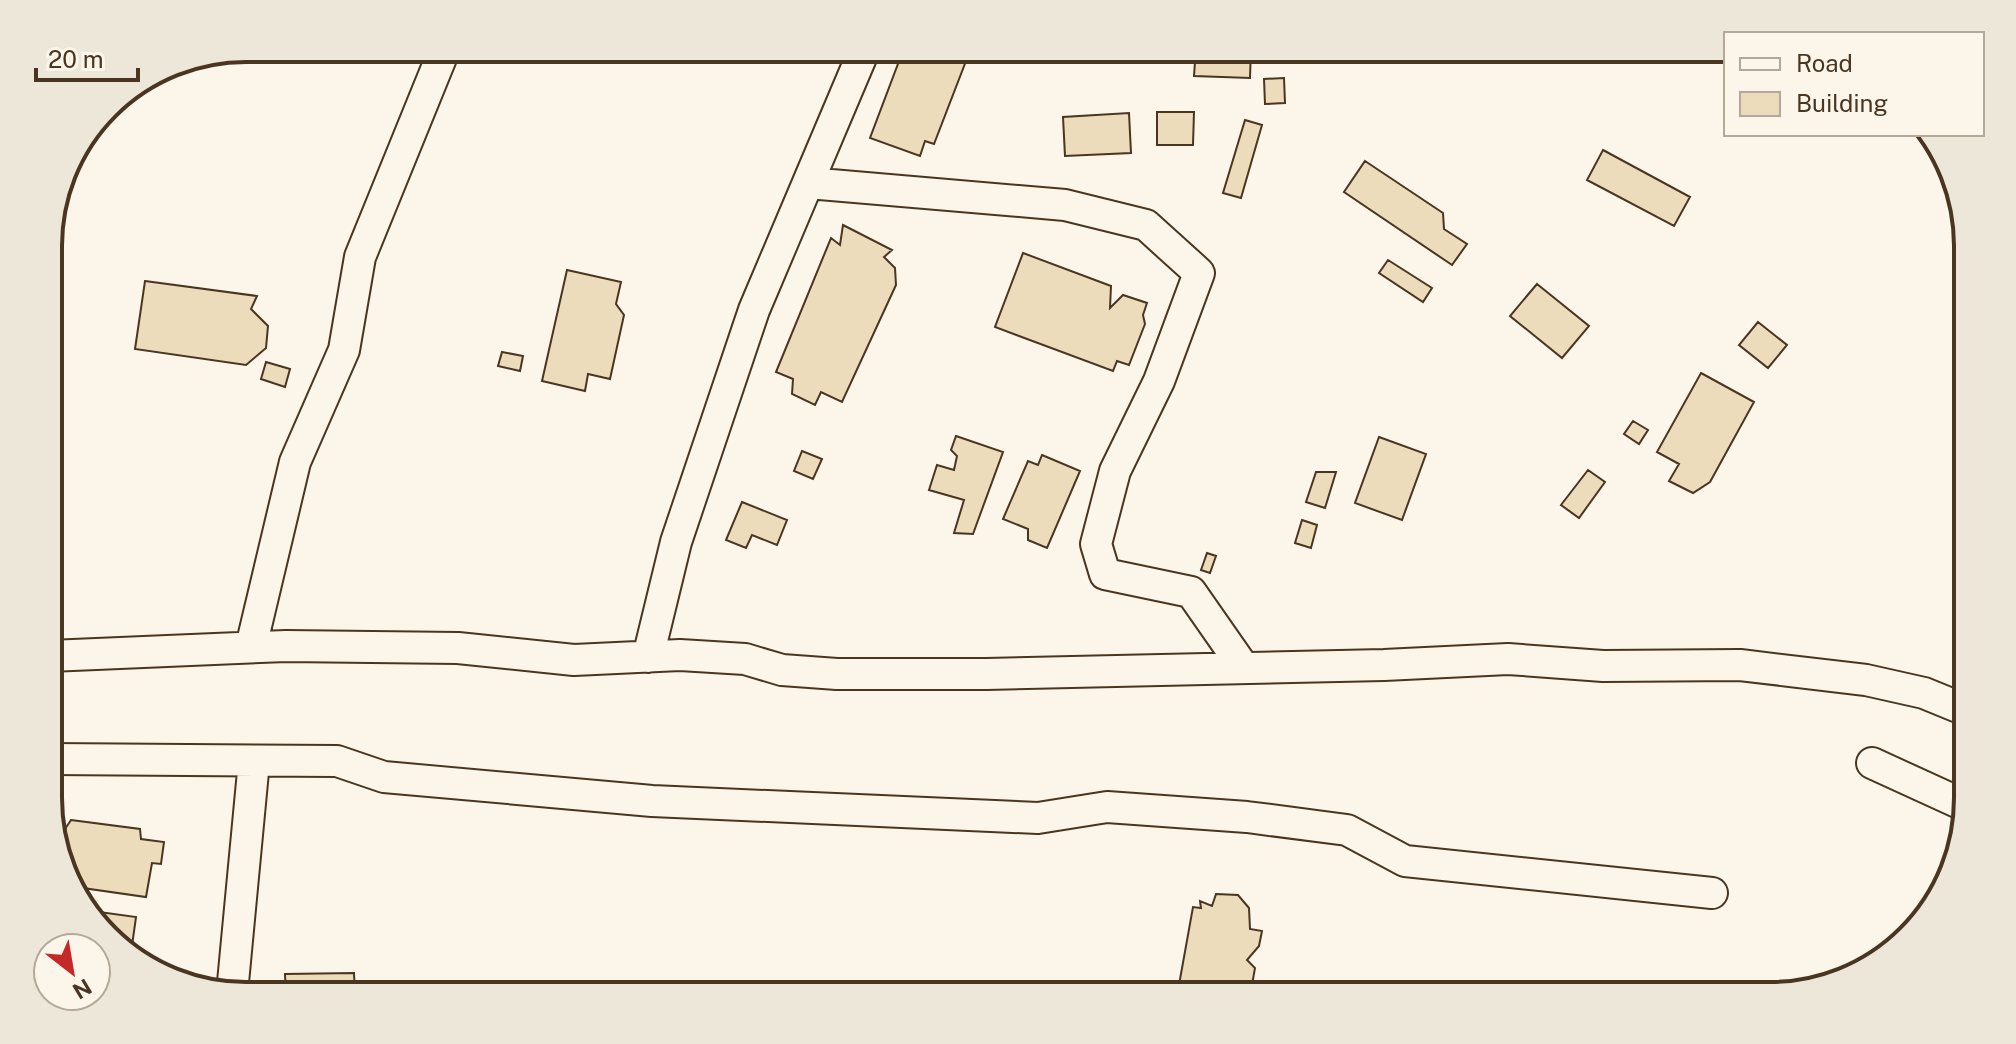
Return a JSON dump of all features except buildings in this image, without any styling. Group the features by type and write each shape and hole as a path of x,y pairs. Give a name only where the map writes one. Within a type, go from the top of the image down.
{"street":[{"path":"251,647 295,462 344,350 360,257 439,62"},
{"path":"648,657 676,542 754,310 859,62"},
{"path":"808,183 1065,205 1146,225 1199,273 1159,381 1115,471 1096,544 1105,574 1191,592 1244,668"},
{"path":"62,655 251,647 458,648 574,660 680,655 745,659 782,670 837,674 1384,665 1425,660 1508,659 1603,666 1701,662 1866,680 1924,693 1954,705"},
{"path":"62,759 337,761 384,777 652,801 1038,818 1107,807 1247,817 1347,830 1405,861 1712,893"},
{"path":"233,981 254,761"},
{"path":"1872,763 1954,800"}]}
